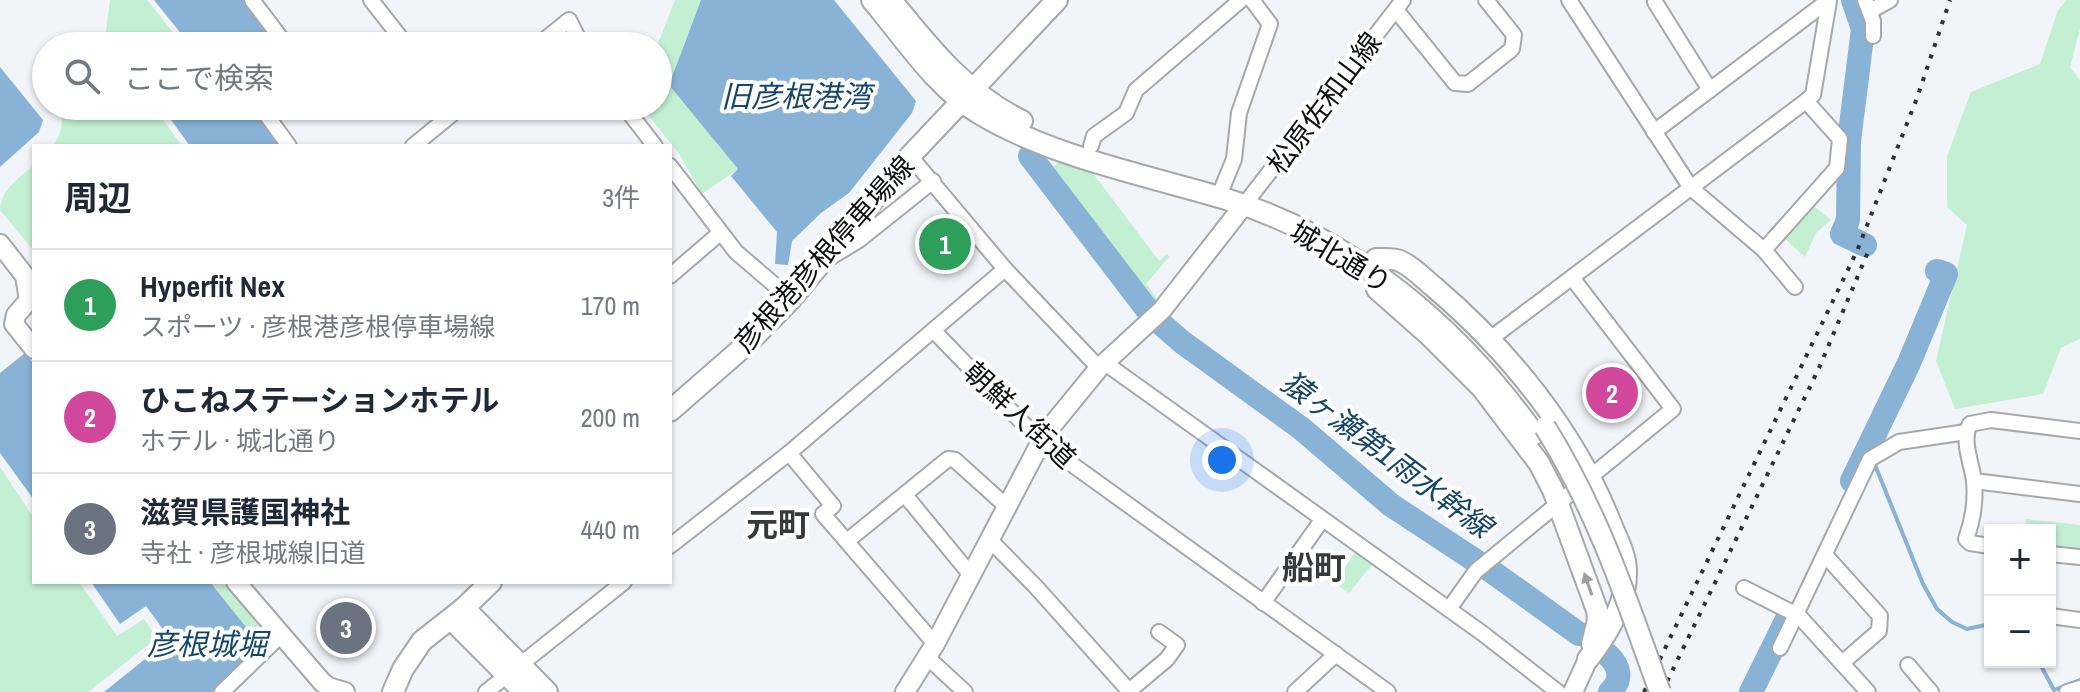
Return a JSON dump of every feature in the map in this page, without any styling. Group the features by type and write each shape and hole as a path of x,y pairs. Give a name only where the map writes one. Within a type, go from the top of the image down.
{"main road":[{"name":"城北通り","path":"872,0 928,68 968,96 1053,134 1223,186 1249,200"},
{"name":"城北通り","path":"891,0 981,115 1047,145 1301,217 1429,298 1463,328 1515,386 1540,430 1586,528 1647,692"},
{"name":"彦根港彦根停車場線","path":"672,409 748,343 791,299 910,156 1057,0"},
{"path":"1399,260 1490,339 1557,423 1591,478 1622,551 1626,571 1616,615 1600,645 1588,659 1596,630 1597,610 1558,504 1539,463 1482,388 1429,335 1378,292 1373,265 1399,260"},
{"name":"城北通り","path":"1540,430 1572,472 1600,527 1660,692"},
{"path":"393,692 403,669 422,641 458,614 489,584"},
{"path":"458,614 513,669 547,692"},
{"path":"513,669 524,692"}],"street":[{"path":"252,0 276,32"},
{"path":"371,0 396,32"},
{"path":"1091,146 1094,136 1126,113 1136,90 1241,0"},
{"path":"1223,186 1234,159 1239,113 1270,24 1252,0"},
{"path":"1400,5 1455,83 1468,84 1512,49 1514,35 1486,0"},
{"path":"1569,0 1691,188 1764,250 1795,287"},
{"path":"1671,0 1654,1 1710,90"},
{"path":"1873,36 1868,6 1890,0"},
{"path":"1654,132 1821,3"},
{"path":"1490,339 1813,95 1821,3"},
{"name":"松原佐和山線","path":"1249,200 1400,5"},
{"path":"554,32 569,20 575,32"},
{"path":"1764,250 1837,168 1840,139 1806,101"},
{"path":"270,120 288,144"},
{"path":"415,144 443,120"},
{"path":"635,120 653,144"},
{"path":"910,156 1005,269 1102,365 1449,609 1558,692"},
{"path":"672,169 736,252 791,299"},
{"path":"820,264 859,240 933,181"},
{"path":"905,692 931,651 1045,434 1102,365 1156,316 1249,200"},
{"path":"672,274 720,233"},
{"path":"0,244 25,276 29,300 16,315 14,324 32,346"},
{"path":"672,544 789,453 1005,269"},
{"path":"1449,609 1476,571 1673,409 1573,279"},
{"name":"朝鮮人街道","path":"934,331 1041,442 1388,692"},
{"path":"1984,545 1970,543 1966,539 1975,512 1974,481 1966,432 1970,424 1991,420 2080,431"},
{"path":"1780,648 1870,459 1899,442 1966,432"},
{"path":"789,453 833,506 823,514 965,692"},
{"path":"847,541 948,459 955,460 1006,506"},
{"path":"1974,481 2080,494"},
{"path":"905,495 970,574"},
{"path":"1263,603 1322,520"},
{"path":"989,539 1130,692 1167,659 1177,645 1159,632"},
{"path":"2056,555 2080,557"},
{"path":"1826,556 1880,616 1879,631 1842,663"},
{"path":"238,584 322,682 345,692"},
{"path":"486,692 621,584"},
{"path":"1744,588 1798,615 1868,692"},
{"path":"2056,617 2080,620"},
{"path":"222,692 281,635"},
{"path":"1295,692 1336,654"},
{"path":"1573,692 1588,659"},
{"path":"1908,665 1931,692"},
{"path":"2067,692 2080,688"}],"green space":[{"path":"110,0 147,0 173,32 106,32"},
{"path":"675,0 701,0 672,77 672,32 662,32"},
{"path":"2067,0 2080,0 2080,29 2070,67 2080,81 2080,339 2061,348 2043,394 1955,409 1936,361 1967,225 1947,207 1947,156 1971,92 2040,64 2058,10"},
{"path":"672,89 738,169 702,194 671,144 652,120 672,120"},
{"path":"62,120 163,120 181,144 53,144"},
{"path":"1058,162 1092,172 1159,261 1167,254 1169,257 1146,284 1160,303 1155,308 1049,171"},
{"path":"32,167 32,249 0,210 7,190"},
{"path":"1811,204 1831,220 1816,233 1805,257 1783,237"},
{"path":"0,467 32,515 32,584 80,584 117,636 144,619 157,638 88,692 0,692"},
{"path":"2026,519 2080,525 2080,553 2056,550 2056,524 2026,524"},
{"path":"1357,550 1374,562 1349,593 1334,583"},
{"path":"212,584 224,584 260,627 258,642"}],"water":[{"path":"154,0 246,0 270,32 180,32"},
{"name":"旧彦根港湾","path":"701,0 834,0 916,101 912,113 849,193 821,213 792,241 788,265 775,264 777,232 731,176 738,169 672,89 672,77"},
{"path":"0,67 32,106 32,120 43,120 39,132 0,167"},
{"path":"171,120 262,120 280,144 189,144"},
{"path":"25,353 32,362 32,497 0,453 0,373"},
{"name":"彦根城堀","path":"92,584 212,584 258,642 241,665 212,692 104,692 170,639 146,606 120,624"}],"waterway":[{"path":"1853,0 1863,29 1849,141 1848,220 1842,234 1865,245"},
{"name":"猿ヶ瀬第1雨水幹線","path":"1030,156 1149,312"},
{"path":"1852,481 1909,363 1946,274 1937,271"},
{"name":"猿ヶ瀬第1雨水幹線","path":"1159,322 1302,429 1391,505 1579,634"},
{"path":"1875,465 1923,584 1937,609 1952,622 1967,629 1984,625"},
{"path":"1751,692 1787,619"},
{"name":"猿ヶ瀬第1雨水幹線","path":"1608,655 1618,673 1617,682 1610,692"},
{"path":"2042,668 2054,690 2080,680"}],"railway":[{"path":"1644,692 1857,251 1917,98 1950,0"},
{"path":"1662,692 1819,368 1868,252"}],"place":[{"name":"Hyperfit Nex","path":"945,244"},
{"name":"ひこねステーションホテル","path":"1612,393"},
{"name":"滋賀県護国神社","path":"346,628"}],"district":[{"name":"元町","path":"778,524"},
{"name":"船町","path":"1314,567"}]}
